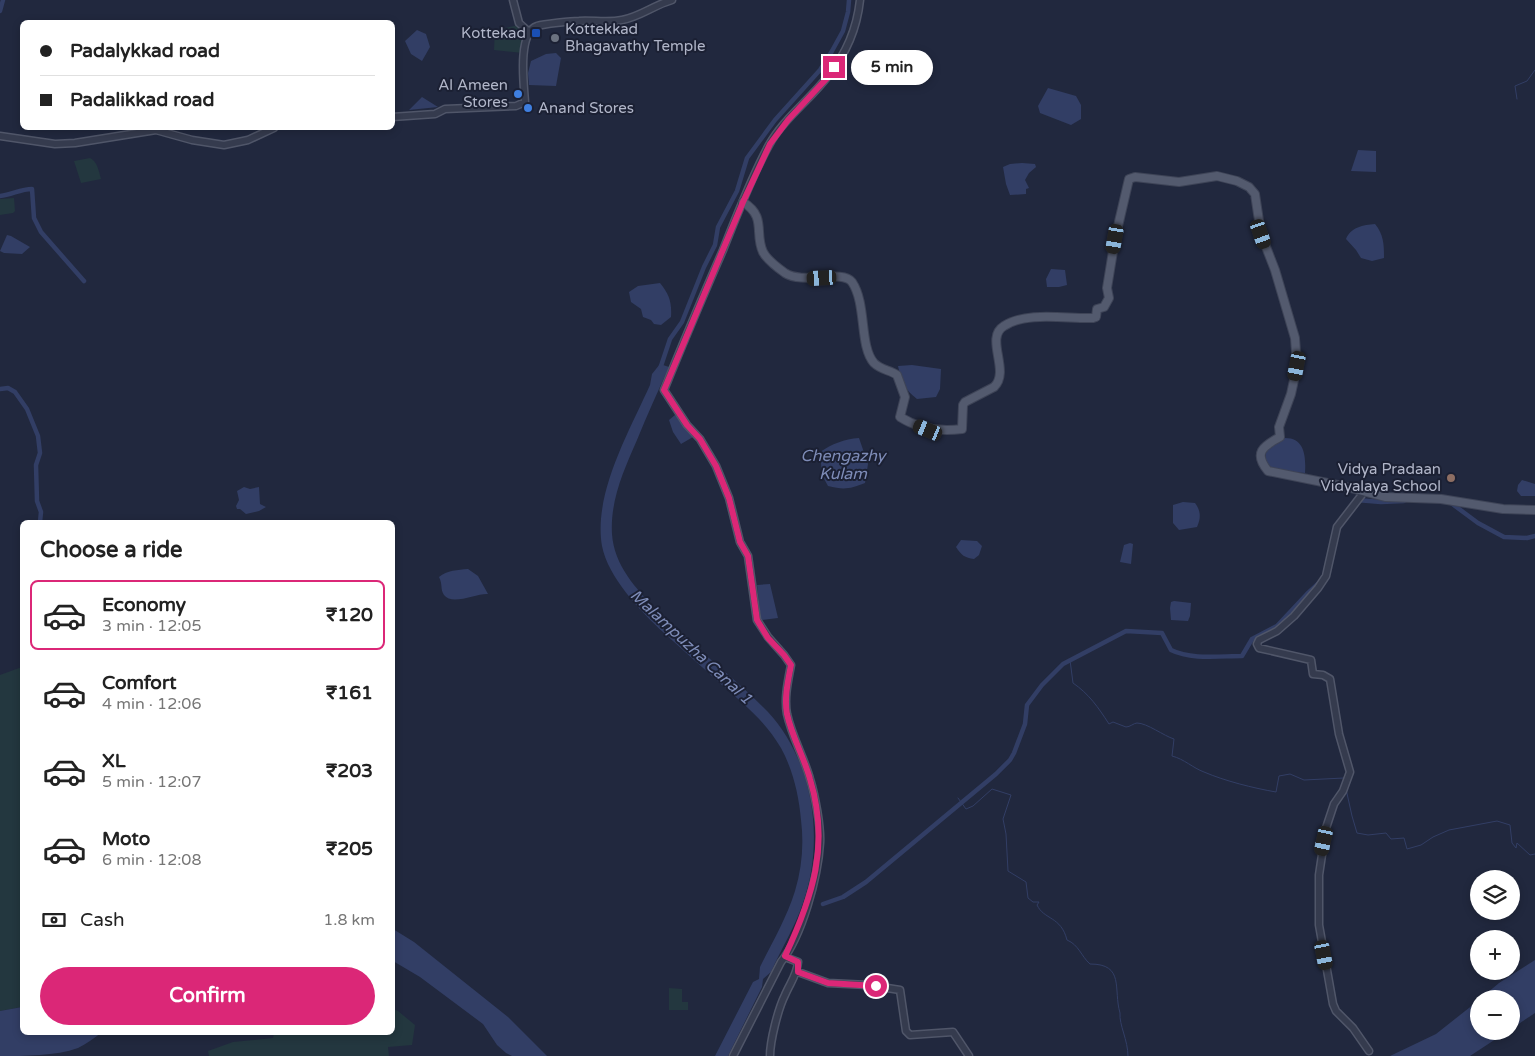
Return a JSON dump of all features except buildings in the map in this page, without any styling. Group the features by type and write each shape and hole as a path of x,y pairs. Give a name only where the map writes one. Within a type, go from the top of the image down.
{"main road":[{"path":"743,202 751,208 756,216 762,251 766,257 786,274 799,278 844,278 852,282 859,301 866,344 870,356 880,368 897,375 905,395 900,417 928,430 945,431 962,429 963,406 965,402 998,383 1001,370 997,349 997,336 1002,327 1015,320 1046,317 1094,318 1097,310 1105,306 1109,298 1107,288 1115,239 1129,179 1135,177 1179,182 1213,176 1237,181 1249,187 1255,194 1261,234 1275,270 1295,338 1297,366 1291,394 1279,427 1280,437 1263,448 1260,460 1268,471 1347,487 1363,494 1385,497 1441,499 1503,509 1535,510"}],"street":[{"path":"513,0 519,23 529,32"},
{"path":"395,117 434,114 445,109 516,106 525,102 523,71 525,44 529,32 536,26 579,21 620,21 632,18 672,0"},
{"path":"733,1056 802,921 816,872 820,842 811,780 787,713 786,689 791,665 768,638 757,620 748,556 740,542 729,498 716,466 700,439 687,425 664,390 743,202 770,144 788,120 828,77 841,57 853,34 860,0"},
{"path":"0,136 55,144 76,143 156,130 192,140 224,145 248,140 270,130"},
{"path":"1363,494 1337,527 1326,576 1318,588 1294,616 1277,631 1259,640 1257,644 1259,648 1311,660 1312,674 1322,675 1330,679 1339,734 1350,772 1343,791 1334,804 1323,845 1319,876 1319,925 1332,1004 1336,1011 1353,1028 1369,1051"},
{"path":"770,1056 770,1045 784,996 798,972 798,962 785,956"},
{"path":"798,972 828,983 868,985 900,990 906,1031 910,1036 953,1032 969,1056"}],"shaded area":[{"path":"519,25 522,29 523,53 494,50 495,30"},
{"path":"90,158 96,164 101,179 81,183 74,161"},
{"path":"14,198 15,211 0,215 0,199"},
{"path":"20,668 20,1007 0,1011 0,675"},
{"path":"669,988 682,989 682,1002 688,1002 688,1010 669,1010"},
{"path":"395,1010 415,1025 412,1045 388,1047 389,1056 209,1056 208,1051 233,1042 273,1038 274,1035 395,1035"}],"water":[{"path":"417,30 426,34 430,47 422,61 411,54 405,41"},
{"path":"556,53 561,58 556,86 529,85 528,73 531,61 546,54"},
{"path":"1048,88 1076,96 1081,105 1081,119 1071,125 1040,113 1038,106"},
{"path":"422,97 438,107 409,110"},
{"path":"1358,150 1376,151 1376,172 1351,171"},
{"path":"1022,163 1035,164 1036,167 1025,180 1029,188 1026,189 1026,194 1010,195 1003,167"},
{"path":"1375,224 1382,236 1384,258 1372,261 1361,258 1346,239 1354,229"},
{"path":"7,235 30,247 22,254 0,251"},
{"path":"1051,269 1065,270 1067,285 1047,287 1046,279"},
{"path":"660,283 669,298 671,312 671,317 661,325 654,324 651,320 643,317 641,309 631,302 629,292 638,286"},
{"path":"660,364 669,367 627,463 613,509 612,534 617,556 627,576 649,602 755,699 784,732 796,754 805,778 814,828 810,879 800,912 771,972 763,979 762,987 728,1056 715,1056 753,982 759,979 760,967 792,901 801,865 802,829 795,783 785,756 775,739 746,706 645,614 626,593 605,558 601,526 608,485 623,443 650,385 652,374"},
{"path":"912,365 941,369 940,389 936,397 917,399 907,389 902,381 898,366"},
{"path":"675,415 680,418 693,437 681,444 673,432 669,420"},
{"name":"Chengazhy Kulam","path":"859,438 868,464 865,483 847,488 828,486 822,475 820,452 838,442"},
{"path":"1285,438 1297,441 1303,450 1305,473 1269,470 1266,459 1267,450 1274,442"},
{"path":"1522,480 1535,484 1535,496 1521,496 1517,491 1518,485"},
{"path":"244,487 250,489 259,487 260,504 266,507 246,514 237,509 236,506 239,500 237,491"},
{"path":"1183,502 1195,503 1197,506 1200,515 1197,527 1179,530 1173,523 1173,505"},
{"path":"961,540 977,541 982,546 979,555 974,559 962,554 956,547"},
{"path":"1133,544 1131,564 1120,562 1124,545"},
{"path":"468,569 478,576 488,594 459,599 448,598 444,595 439,577 449,572"},
{"path":"770,584 778,618 761,620 757,585"},
{"path":"1171,602 1191,603 1188,621 1171,620 1170,608"},
{"path":"395,930 414,942 508,1017 547,1056 512,1056 506,1053 497,1045 483,1024 420,977 395,962"},
{"path":"1535,960 1535,1013 1520,1023 1520,990 1491,990 1504,980 1520,980 1520,970"},
{"path":"20,1007 20,1035 98,1035 78,1048 60,1053 0,1056 0,1011"},
{"path":"1470,1007 1470,1040 1494,1040 1470,1056 1390,1056 1436,1034"}],"waterway":[{"path":"0,11 3,0"},
{"name":"Malampuzha Canal 1","path":"660,369 670,339 682,322 715,245 718,227 737,191 747,158 775,120 820,70 843,31 849,0"},
{"path":"1517,99 1515,86 1527,81 1535,70"},
{"path":"0,196 32,189 34,218 41,232 84,281"},
{"path":"0,389 8,388 15,392 27,409 38,436 40,453 36,465 37,501 41,512 40,520"},
{"path":"1357,500 1404,501"},
{"path":"1451,503 1478,523 1504,537 1527,538 1535,536"},
{"path":"823,904 843,897 866,882 996,774 1010,760 1014,753 1025,724 1027,705 1042,685 1063,664 1126,631 1162,633 1171,650 1187,655 1206,657 1242,656 1252,639 1277,626 1320,582"},
{"path":"1070,660 1073,683 1093,701 1109,724 1113,722 1126,727 1136,723 1141,724 1174,739 1172,756 1200,770 1230,781 1276,792 1279,776 1290,774 1304,780 1344,778"},
{"path":"958,798 966,809 973,806 992,789 1011,795 1003,819 1006,834 1008,871 1026,882 1028,898 1033,902 1039,902 1037,905 1040,910 1057,922 1067,940 1077,948 1090,964 1101,965 1113,973 1116,980 1118,1004 1128,1056"},
{"path":"1346,789 1357,833 1368,835 1386,833 1391,839 1404,838 1407,849 1421,845 1449,830 1497,821 1510,825 1512,843 1516,848 1517,843 1530,855 1535,854"}],"place":[{"name":"Kottekad","path":"536,33"},
{"name":"Kottekkad Bhagavathy Temple","path":"555,38"},
{"name":"Al Ameen Stores","path":"518,94"},
{"name":"Anand Stores","path":"528,108"},
{"name":"Vidya Pradaan Vidyalaya School","path":"1451,478"}],"route":[{"path":"834,67 828,77 788,120 770,144 701,299 664,390 673,406 700,439 716,466 729,498 740,542 748,556 757,620 768,638 791,665 786,689 787,713 811,780 820,842 816,872 802,921 785,956 798,962 798,972 828,983 876,986"}]}
